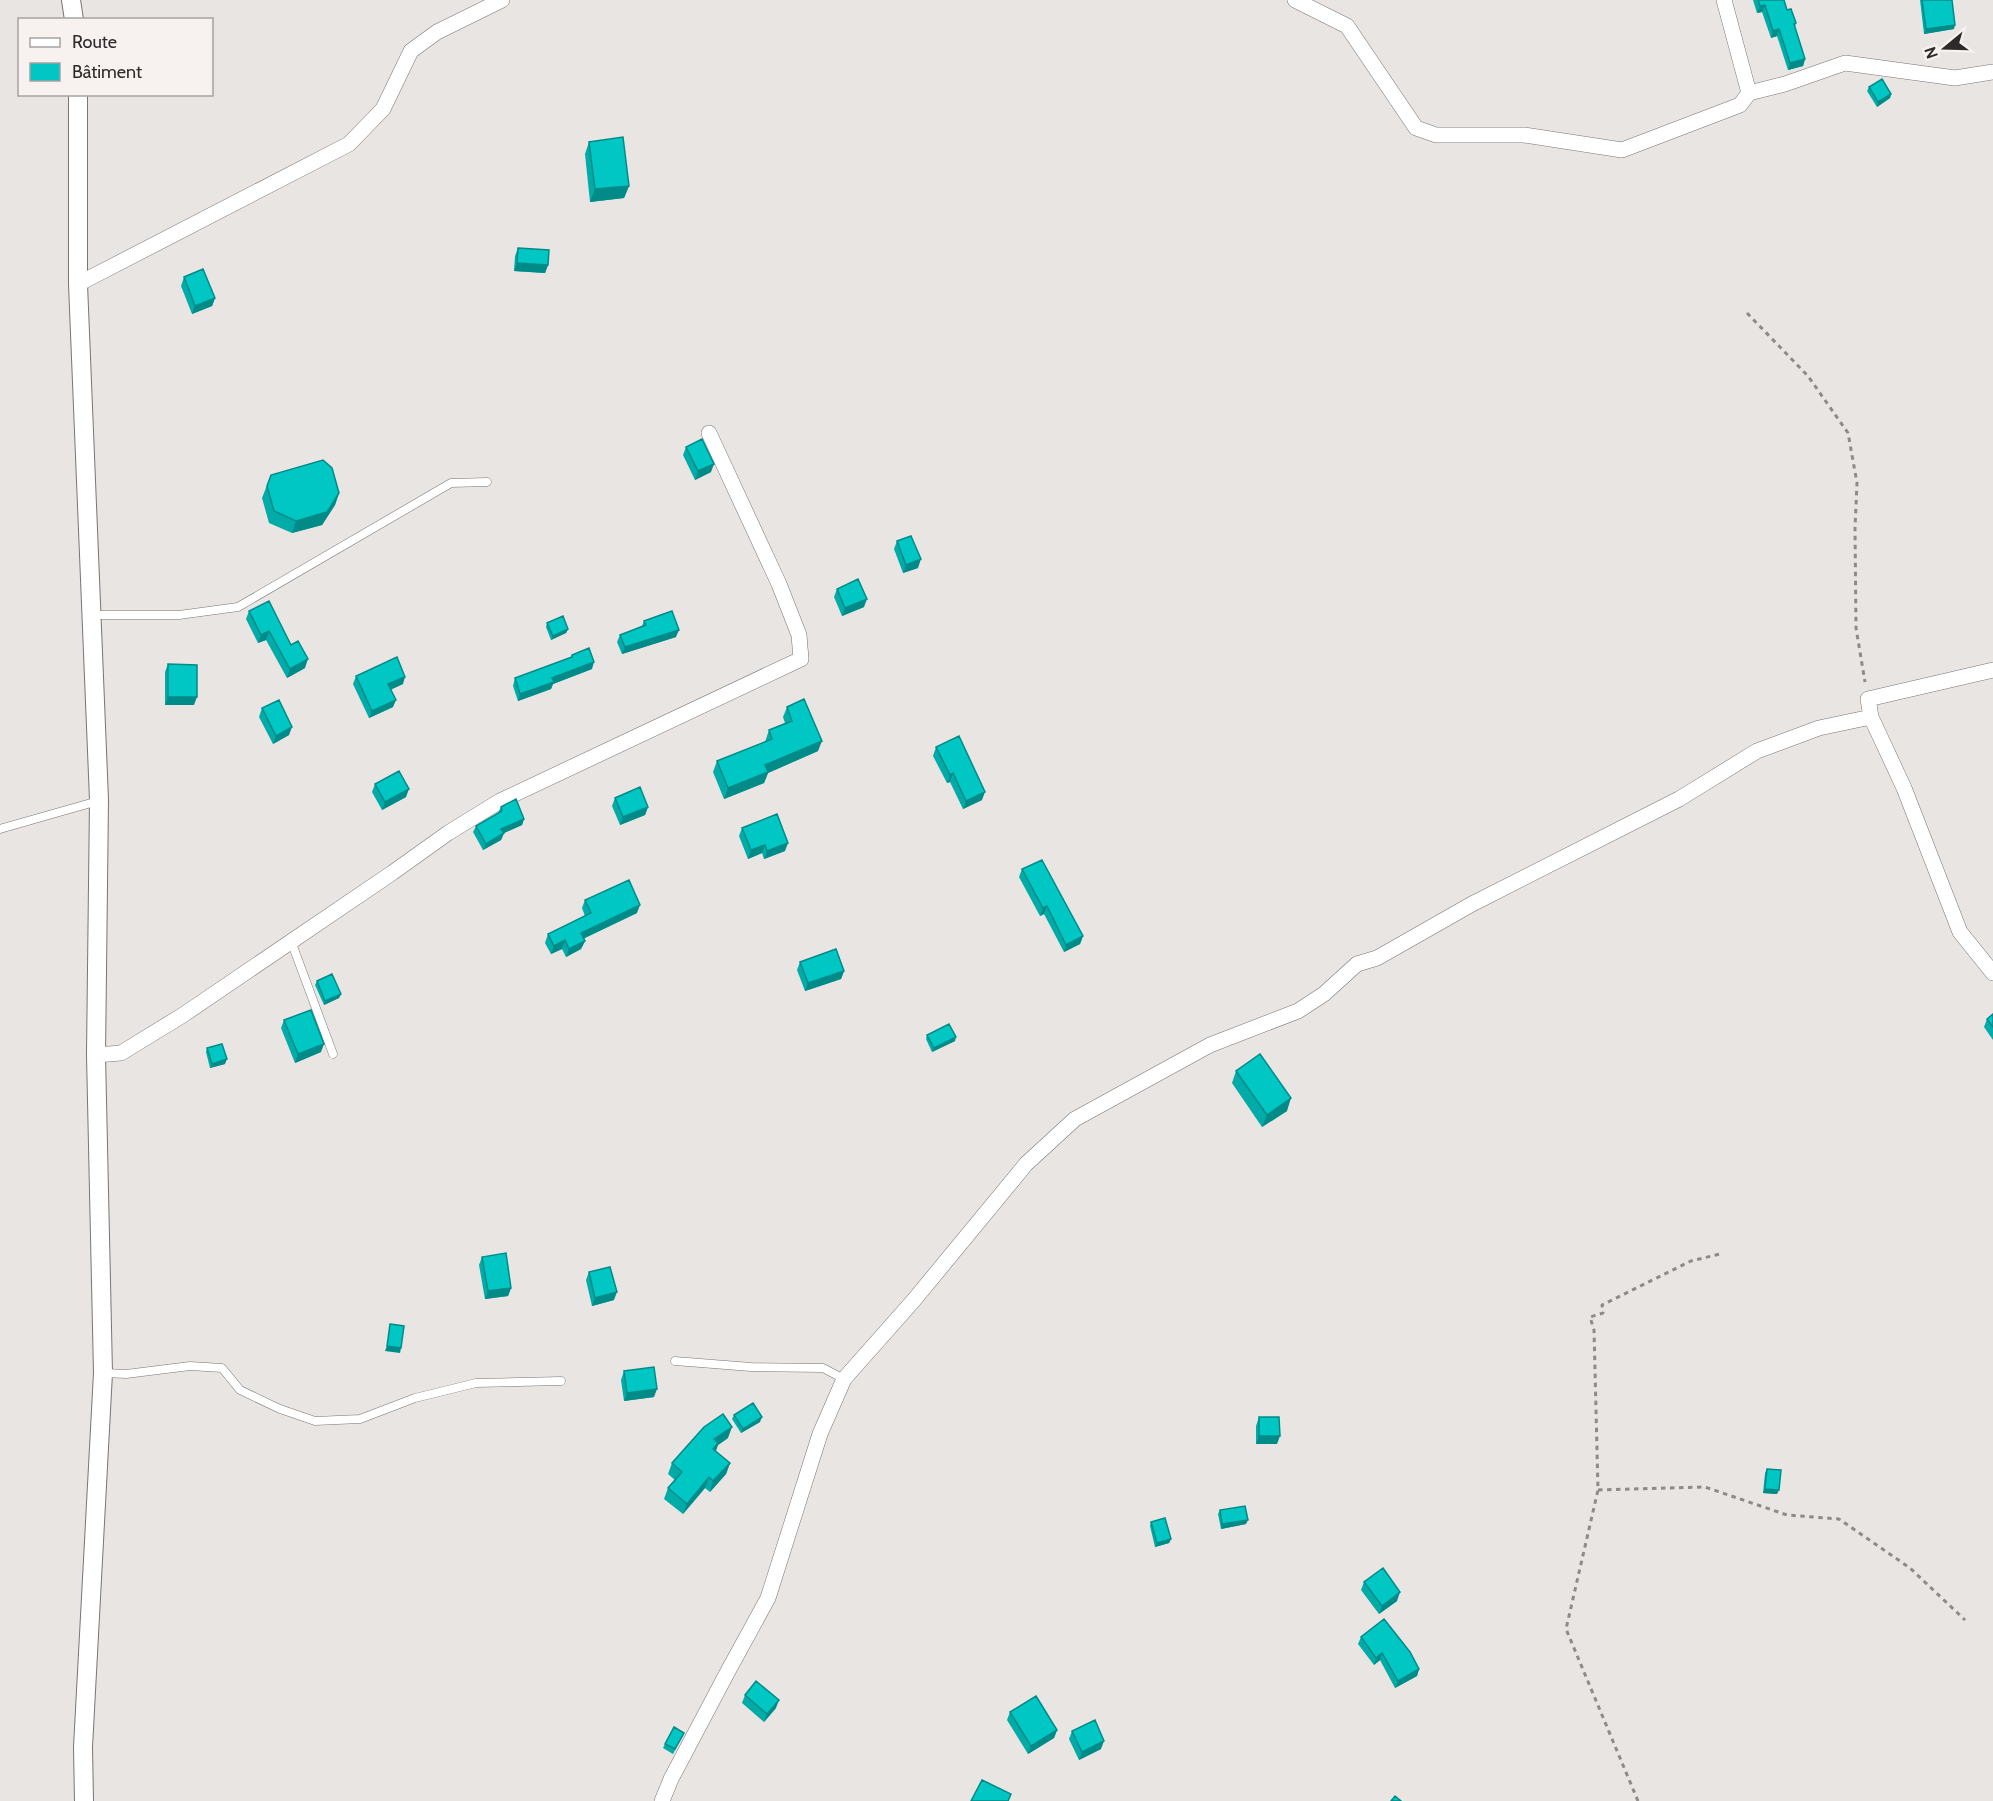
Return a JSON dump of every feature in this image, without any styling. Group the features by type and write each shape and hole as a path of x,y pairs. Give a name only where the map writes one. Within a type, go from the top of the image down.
{"street":[{"path":"71,0 74,18"},
{"path":"78,284 349,144 383,109 411,51 436,32 502,0"},
{"path":"1295,0 1347,26 1416,128 1436,135 1524,135 1622,150 1740,105 1749,93 1785,84 1845,63 1955,78 1993,72"},
{"path":"1724,0 1749,93"},
{"path":"78,96 78,284 99,800 96,1055 102,1373 83,1747 84,1801"},
{"path":"96,1055 121,1053 183,1015 448,833 500,801 801,659 799,636 779,584 709,433"},
{"path":"1993,670 1868,699 1871,717 1904,788 1960,932 1993,973"},
{"path":"662,1801 768,1598 820,1434 844,1379 914,1300 1026,1164 1075,1119 1210,1045 1298,1011 1324,994 1357,964 1377,958 1472,904 1679,799 1757,751 1819,728 1871,717"}],"lane":[{"path":"92,615 179,615 238,607 451,483 487,482"},
{"path":"0,829 99,800"},
{"path":"291,941 333,1054"},
{"path":"675,1361 751,1367 823,1368 844,1379"},
{"path":"102,1373 126,1374 190,1366 222,1368 240,1390 280,1409 315,1421 360,1419 416,1398 476,1383 561,1381"}],"path":[{"path":"1747,313 1809,376 1848,433 1857,483 1856,628 1868,699"},
{"path":"1638,1801 1566,1629 1598,1490 1594,1330 1590,1317 1603,1313 1602,1305 1691,1261 1720,1254"},
{"path":"1598,1490 1704,1487 1786,1515 1839,1519 1910,1568 1965,1620"}],"building":[{"path":"1758,0 1784,0 1787,10 1791,9 1796,23 1794,24 1805,59 1790,63 1779,29 1773,31 1765,5 1760,6"},
{"path":"1922,0 1952,0 1955,25 1926,29"},
{"path":"1882,79 1891,94 1878,102 1869,87"},
{"path":"623,137 629,186 595,189 589,142"},
{"path":"518,248 549,250 548,265 517,263"},
{"path":"203,269 215,298 195,306 184,277"},
{"path":"702,439 714,464 698,471 686,447"},
{"path":"323,460 332,468 339,493 327,512 296,521 274,511 267,486 271,475"},
{"path":"911,536 921,559 906,565 897,541"},
{"path":"858,579 867,599 845,608 837,589"},
{"path":"269,601 291,645 298,641 308,659 290,669 269,631 261,635 249,611"},
{"path":"672,611 679,630 625,647 620,635 646,625 644,621"},
{"path":"563,616 568,629 553,636 547,623"},
{"path":"589,648 594,662 552,678 554,682 520,694 515,678 572,657"},
{"path":"397,657 405,677 388,684 396,700 372,711 356,676"},
{"path":"168,664 197,665 197,697 168,697"},
{"path":"804,699 822,741 765,765 768,772 728,788 717,761 772,739 769,730 792,721 787,707"},
{"path":"279,700 292,727 276,736 262,708"},
{"path":"959,736 985,792 966,801 953,773 950,775 936,747"},
{"path":"399,771 409,789 385,802 375,784"},
{"path":"640,787 648,807 623,817 615,798"},
{"path":"516,799 524,819 501,829 504,833 486,844 476,826 502,811 501,807"},
{"path":"777,814 788,843 767,851 765,845 751,850 742,828"},
{"path":"1042,860 1083,936 1066,945 1047,906 1043,908 1022,869"},
{"path":"629,880 640,905 581,933 585,941 569,949 565,940 554,946 548,934 591,913 585,900"},
{"path":"836,949 844,971 808,983 800,962"},
{"path":"332,974 341,994 325,1001 317,981"},
{"path":"311,1010 324,1044 298,1054 284,1020"},
{"path":"1993,1014 1993,1027 1987,1019"},
{"path":"949,1024 956,1037 934,1048 927,1035"},
{"path":"222,1044 227,1059 212,1064 207,1048"},
{"path":"1260,1054 1291,1098 1267,1115 1236,1071"},
{"path":"506,1253 511,1288 488,1291 482,1257"},
{"path":"610,1267 617,1292 595,1298 589,1272"},
{"path":"390,1324 404,1326 401,1348 387,1346"},
{"path":"654,1367 657,1389 627,1393 624,1371"},
{"path":"753,1403 762,1417 743,1429 734,1415"},
{"path":"723,1414 732,1427 714,1439 718,1443 713,1449 730,1463 713,1481 709,1477 687,1504 668,1488 682,1472 672,1463 704,1427"},
{"path":"1259,1417 1279,1417 1280,1436 1259,1436"},
{"path":"1767,1469 1781,1470 1779,1490 1765,1489"},
{"path":"1245,1506 1248,1520 1222,1524 1220,1510"},
{"path":"1165,1518 1171,1539 1157,1543 1151,1522"},
{"path":"1383,1568 1400,1592 1382,1606 1364,1582"},
{"path":"1384,1619 1410,1652 1419,1669 1398,1681 1382,1653 1376,1658 1361,1637"},
{"path":"756,1681 779,1700 767,1714 745,1695"},
{"path":"1036,1696 1057,1730 1031,1746 1010,1712"},
{"path":"1095,1720 1104,1741 1082,1752 1072,1731"},
{"path":"674,1727 684,1733 675,1749 665,1744"},
{"path":"982,1780 1011,1794 1008,1801 971,1801"},
{"path":"1395,1796 1401,1801 1391,1801"}]}
